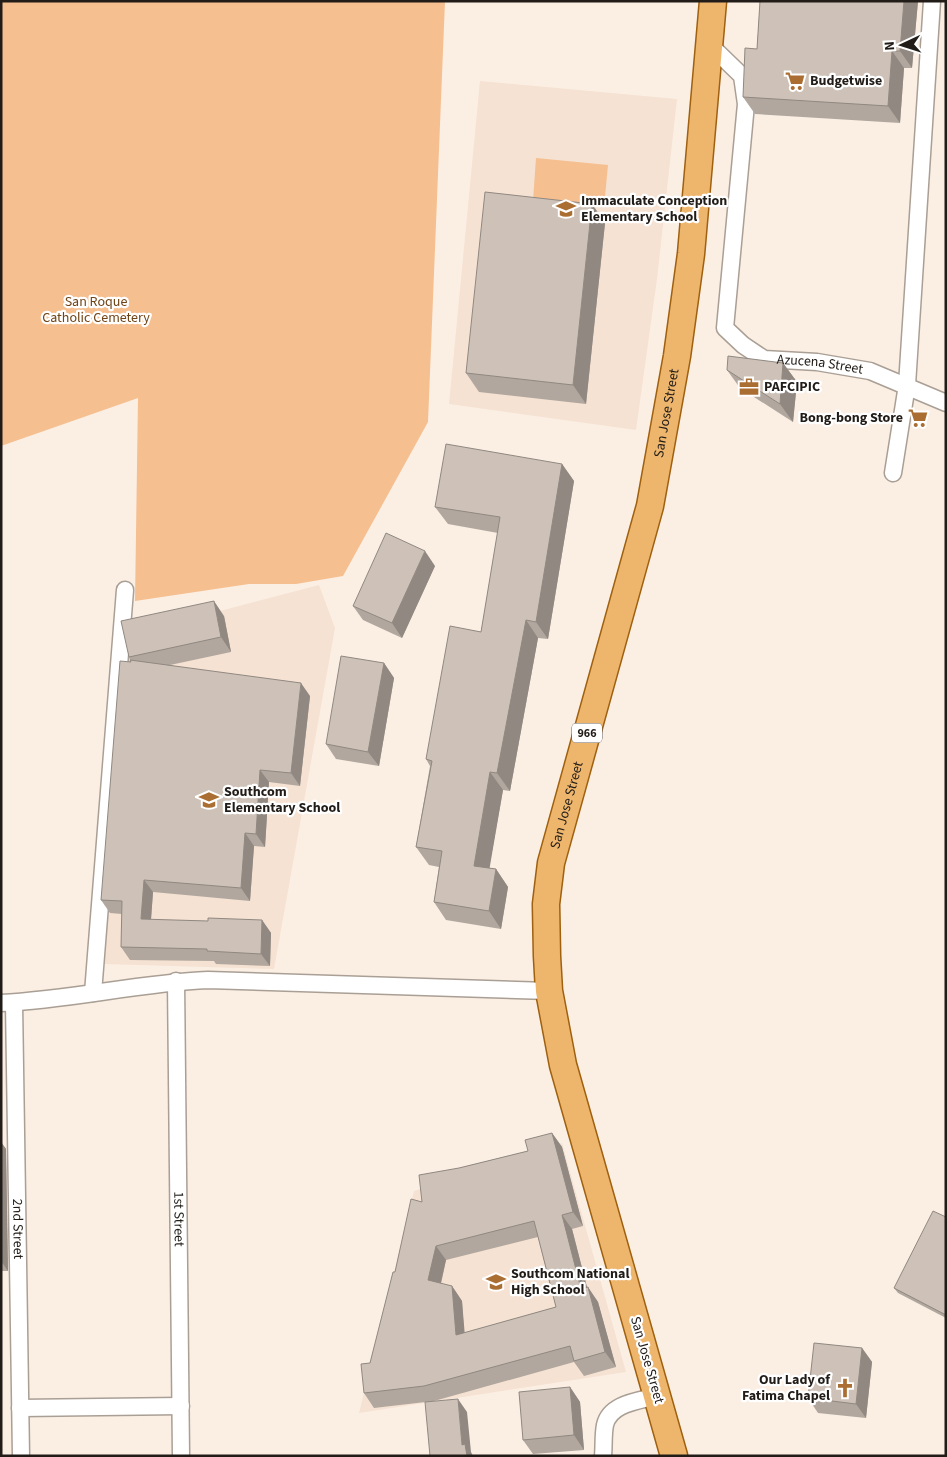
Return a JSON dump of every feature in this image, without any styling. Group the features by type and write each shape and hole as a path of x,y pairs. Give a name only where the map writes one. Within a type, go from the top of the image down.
{"main road":[{"name":"San Jose Street","path":"674,1456 563,1065 550,991 546,904 551,863 650,506 675,365 691,254 713,1"}],"street":[{"path":"893,473 907,385 932,1"},
{"name":"Azucena Street","path":"710,45 742,76 746,104 725,328 743,345 764,359 817,362 870,372 907,385 946,403"},
{"path":"93,993 125,590"},
{"path":"7,1003 176,981 208,980 550,991"},
{"name":"1st Street","path":"176,981 181,1456"},
{"name":"2nd Street","path":"7,1003 21,1456"},
{"path":"603,1456 604,1426 612,1411 622,1405 657,1396"},
{"path":"20,1408 181,1406"}],"shaded area":[{"name":"Immaculate Conception Elementary School","path":"480,81 677,99 657,279 636,430 449,404"},
{"name":"Southcom Elementary School","path":"319,585 335,628 274,969 103,964 125,636"},
{"name":"Southcom National High School","path":"562,1143 626,1372 359,1413 414,1191"}],"green space":[{"name":"San Roque Catholic Cemetery","path":"1,1 445,1 428,422 343,576 296,584 249,584 135,601 138,398 1,446"},
{"path":"536,158 608,165 604,207 533,201"}],"building":[{"path":"760,1 904,1 900,51 892,51 888,106 743,97 745,48 757,49"},
{"path":"485,192 592,204 573,385 466,373"},
{"path":"728,356 783,363 780,404 727,370"},
{"path":"446,444 562,464 536,622 526,620 497,773 490,772 474,866 496,869 489,911 434,902 442,851 416,847 432,761 426,759 450,626 481,632 500,517 435,507"},
{"path":"386,533 425,551 392,623 353,606"},
{"path":"214,601 221,637 129,657 121,621"},
{"path":"341,656 384,663 368,752 326,744"},
{"path":"130,660 301,683 291,773 260,770 256,834 245,833 241,888 144,880 141,919 208,921 208,918 262,920 261,954 207,951 207,949 121,947 122,901 101,900 120,661 131,662"},
{"name":"Southcom National High School","path":"552,1133 573,1212 562,1215 581,1289 588,1287 605,1352 574,1361 570,1346 424,1386 364,1393 361,1364 370,1363 393,1272 395,1272 411,1199 422,1202 419,1175 459,1168 528,1151 525,1140","holes":["534,1221 556,1307 456,1335 452,1286 428,1280 436,1246"]},
{"path":"933,1211 946,1217 946,1315 894,1288"},
{"path":"814,1343 862,1348 856,1404 808,1398"},
{"path":"570,1387 574,1435 523,1440 519,1392"},
{"path":"458,1399 462,1445 465,1444 467,1456 430,1456 425,1402"}],"place":[{"name":"Budgetwise","path":"795,81"},
{"name":"Immaculate Conception Elementary School","path":"566,209"},
{"name":"PAFCIPIC","path":"749,387"},
{"name":"Bong-bong Store","path":"918,418"},
{"name":"Southcom Elementary School","path":"209,800"},
{"name":"Southcom National High School","path":"496,1282"},
{"name":"Our Lady of Fatima Chapel","path":"845,1388"}]}
